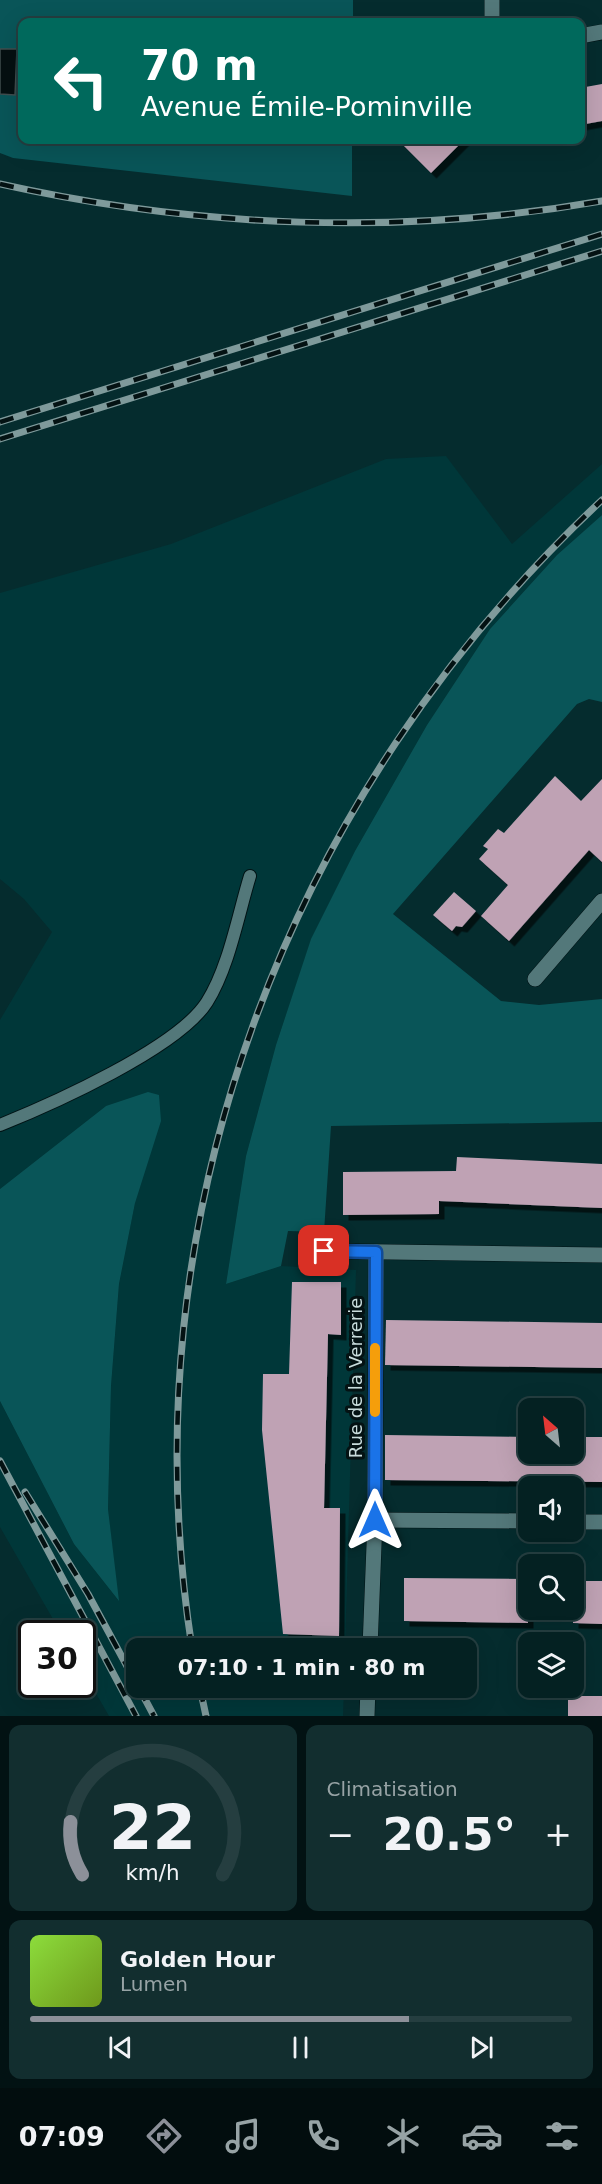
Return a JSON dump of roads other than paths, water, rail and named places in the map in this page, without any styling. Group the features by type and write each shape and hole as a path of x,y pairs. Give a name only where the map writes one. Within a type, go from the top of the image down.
{"street":[{"path":"492,0 492,18"},
{"path":"585,35 602,32"},
{"path":"535,979 602,901"},
{"path":"324,1251 602,1255"},
{"name":"Rue de la Verrerie","path":"370,1638 375,1520 376,1252"},
{"path":"375,1520 518,1521"},
{"path":"584,1522 602,1522"},
{"path":"367,1716 368,1698"}],"lane":[{"path":"0,1125 58,1102 163,1042 193,1020 208,1001 218,978 250,876"}],"railway":[{"path":"0,184 74,199 149,210 225,218 300,222 376,223 452,219 527,212 602,201"},
{"path":"0,422 602,234"},
{"path":"0,439 602,251"},
{"path":"191,1638 177,1488 184,1329 209,1174 254,1023 316,879 396,743 491,616 602,500"},
{"path":"0,1461 136,1716"},
{"path":"25,1492 88,1594 126,1664"},
{"path":"144,1698 154,1716"},
{"path":"202,1698 206,1716"}]}
